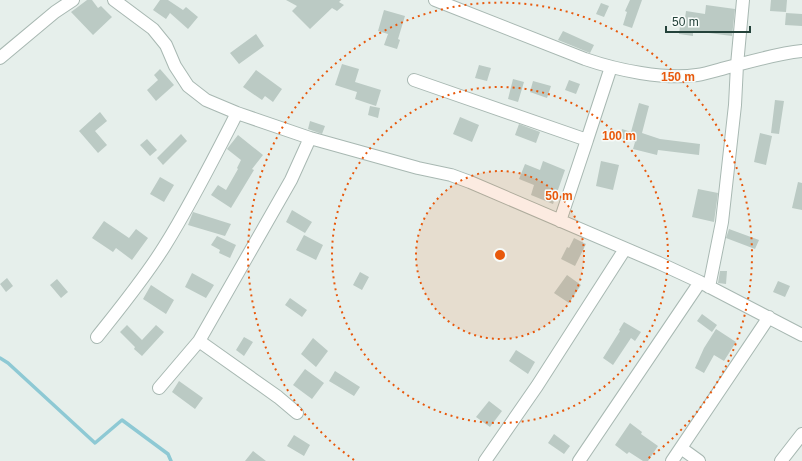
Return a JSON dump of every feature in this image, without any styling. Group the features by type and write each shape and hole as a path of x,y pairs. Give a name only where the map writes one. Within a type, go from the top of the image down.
{"street":[{"path":"0,58 55,12 73,0"},
{"path":"114,0 153,29 166,45 175,66 188,86 206,100 237,113 310,138 418,168 451,175 477,185 704,284 802,335"},
{"path":"435,0 585,60 646,74 667,76 697,75 737,66 762,58 802,51"},
{"path":"579,461 704,284 722,222 734,113 743,0"},
{"path":"560,220 611,67"},
{"path":"414,80 587,140"},
{"path":"97,337 131,294 164,247 215,156 237,113"},
{"path":"159,388 199,341 291,180 310,138"},
{"path":"485,461 537,386 625,249"},
{"path":"672,461 769,317"},
{"path":"199,341 278,397 297,413"},
{"path":"781,461 802,434"},
{"path":"681,448 699,461"}],"building":[{"path":"87,0 92,0 98,8 101,6 112,17 93,35 71,12"},
{"path":"160,0 168,0 183,10 186,7 198,17 188,29 170,13 166,19 153,10"},
{"path":"286,0 341,0 339,2 344,5 337,11 332,8 310,29 292,11 297,6"},
{"path":"630,0 642,0 632,28 623,25 627,12 625,11"},
{"path":"771,0 787,0 786,12 770,11"},
{"path":"601,3 609,6 604,17 596,14"},
{"path":"706,5 735,9 732,36 693,31 693,36 679,34 680,26 684,26 686,11 705,14"},
{"path":"384,10 405,16 398,39 400,40 397,49 384,45 388,34 378,31"},
{"path":"786,13 802,14 802,26 785,25"},
{"path":"563,31 594,45 590,53 558,40"},
{"path":"256,34 264,46 239,64 230,53"},
{"path":"342,64 359,69 355,82 381,90 376,106 355,99 357,92 335,85"},
{"path":"479,65 491,68 487,81 475,78"},
{"path":"160,69 174,85 156,101 147,90 158,80 154,75"},
{"path":"256,70 282,89 273,102 265,96 262,100 243,87"},
{"path":"513,79 524,82 518,102 508,99"},
{"path":"569,80 580,84 576,94 565,90"},
{"path":"533,81 551,86 547,98 530,92"},
{"path":"775,100 784,101 779,134 771,133"},
{"path":"639,103 649,106 642,133 660,139 700,144 699,155 658,150 657,155 633,149 635,142 620,138 622,129 631,132"},
{"path":"370,106 380,108 378,118 368,115"},
{"path":"100,112 107,121 95,131 107,145 98,153 79,131"},
{"path":"460,117 479,125 472,142 453,134"},
{"path":"310,121 325,126 322,134 308,129"},
{"path":"519,124 540,132 536,143 515,135"},
{"path":"760,133 772,136 766,165 754,162"},
{"path":"181,134 187,141 163,165 157,158"},
{"path":"238,135 263,155 252,169 254,170 231,208 211,195 218,185 226,190 238,169 237,168 241,160 227,149"},
{"path":"147,139 157,150 150,156 140,145"},
{"path":"543,161 565,170 553,204 531,195 534,185 519,179 525,164 540,170"},
{"path":"601,161 619,165 613,190 596,186"},
{"path":"160,177 174,185 164,202 150,194"},
{"path":"798,182 802,183 802,210 792,208"},
{"path":"698,189 718,193 714,222 692,217"},
{"path":"292,210 312,222 305,233 286,222"},
{"path":"193,212 231,224 225,236 188,225"},
{"path":"104,221 129,238 136,229 148,238 132,260 116,248 113,252 92,238"},
{"path":"729,229 759,240 755,249 726,238"},
{"path":"304,235 323,245 316,260 296,250"},
{"path":"217,236 236,245 230,258 219,253 220,250 211,245"},
{"path":"574,238 586,244 575,266 561,259 567,247 569,248"},
{"path":"720,271 727,271 726,284 718,283"},
{"path":"360,272 369,277 362,290 353,285"},
{"path":"192,273 214,285 206,298 185,287"},
{"path":"567,275 581,285 569,303 554,293"},
{"path":"7,278 13,286 6,292 0,284"},
{"path":"57,279 68,292 61,298 50,285"},
{"path":"778,281 790,286 785,297 773,292"},
{"path":"151,285 174,300 166,314 143,299"},
{"path":"290,298 307,310 302,317 285,305"},
{"path":"702,314 717,325 712,332 697,321"},
{"path":"624,322 641,332 635,341 631,338 613,365 603,358"},
{"path":"127,325 142,340 156,325 164,332 142,356 120,332"},
{"path":"716,329 736,342 724,361 714,355 704,373 695,368 704,348"},
{"path":"244,337 253,342 244,356 236,350"},
{"path":"313,338 328,351 316,367 301,354"},
{"path":"516,350 535,362 528,374 509,361"},
{"path":"305,369 324,383 312,399 293,385"},
{"path":"335,371 360,387 354,396 329,381"},
{"path":"179,381 203,398 195,409 172,392"},
{"path":"489,401 502,411 490,427 476,417"},
{"path":"630,423 642,432 641,434 658,446 648,461 643,461 629,452 627,454 615,445"},
{"path":"554,434 570,446 564,454 548,443"},
{"path":"294,435 310,445 304,456 287,446"},
{"path":"253,451 266,461 245,461"}],"waterway":[{"path":"0,358 8,363 95,443 122,420 168,454 171,461"}]}
